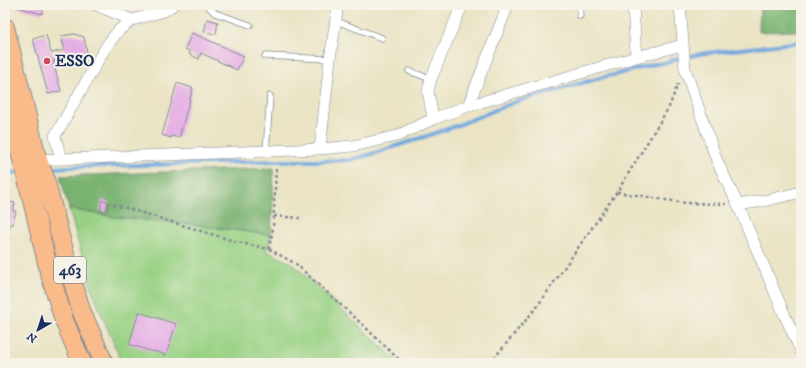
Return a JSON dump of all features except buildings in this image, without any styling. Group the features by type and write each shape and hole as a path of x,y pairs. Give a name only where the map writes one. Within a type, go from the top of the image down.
{"highway":[{"name":"463","path":"5,27 35,163 26,175 49,271 64,320 82,363"},
{"name":"463","path":"5,93 35,163 82,310 101,362"}],"street":[{"path":"96,5 132,20"},
{"path":"61,159 55,136 107,45 119,30 132,20 164,11 173,5"},
{"path":"320,149 330,59 338,5"},
{"path":"433,119 428,90 431,79 462,5"},
{"path":"468,106 508,5"},
{"path":"633,5 636,57"},
{"path":"680,5 684,68 717,161 738,205 801,351"},
{"path":"35,163 61,159 320,149 353,146 397,136 433,119 468,106 682,45"},
{"path":"738,205 801,192"}],"lane":[{"path":"207,5 215,13 250,25"},
{"path":"579,5 580,16"},
{"path":"336,21 382,38"},
{"path":"265,56 330,59"},
{"path":"409,71 431,79"},
{"path":"266,151 270,96"}],"path":[{"path":"490,363 536,308 617,192 669,108 684,68"},
{"path":"270,249 274,216 276,169"},
{"path":"617,192 685,203 738,205"},
{"path":"113,204 237,242 270,249 296,264 403,363"},
{"path":"274,216 300,218"}],"green space":[{"path":"760,5 801,5 801,31 759,32"},
{"path":"274,168 271,235 197,225 115,217 69,209 60,176"},
{"path":"69,209 115,217 197,225 271,235 266,252 293,264 399,363 122,363 91,287"}],"waterway":[{"path":"46,169 67,167 349,160 372,154 456,126 515,102 607,76 706,53 801,42"},
{"path":"5,174 21,172"}],"place":[{"name":"ESSO","path":"47,61"}]}
